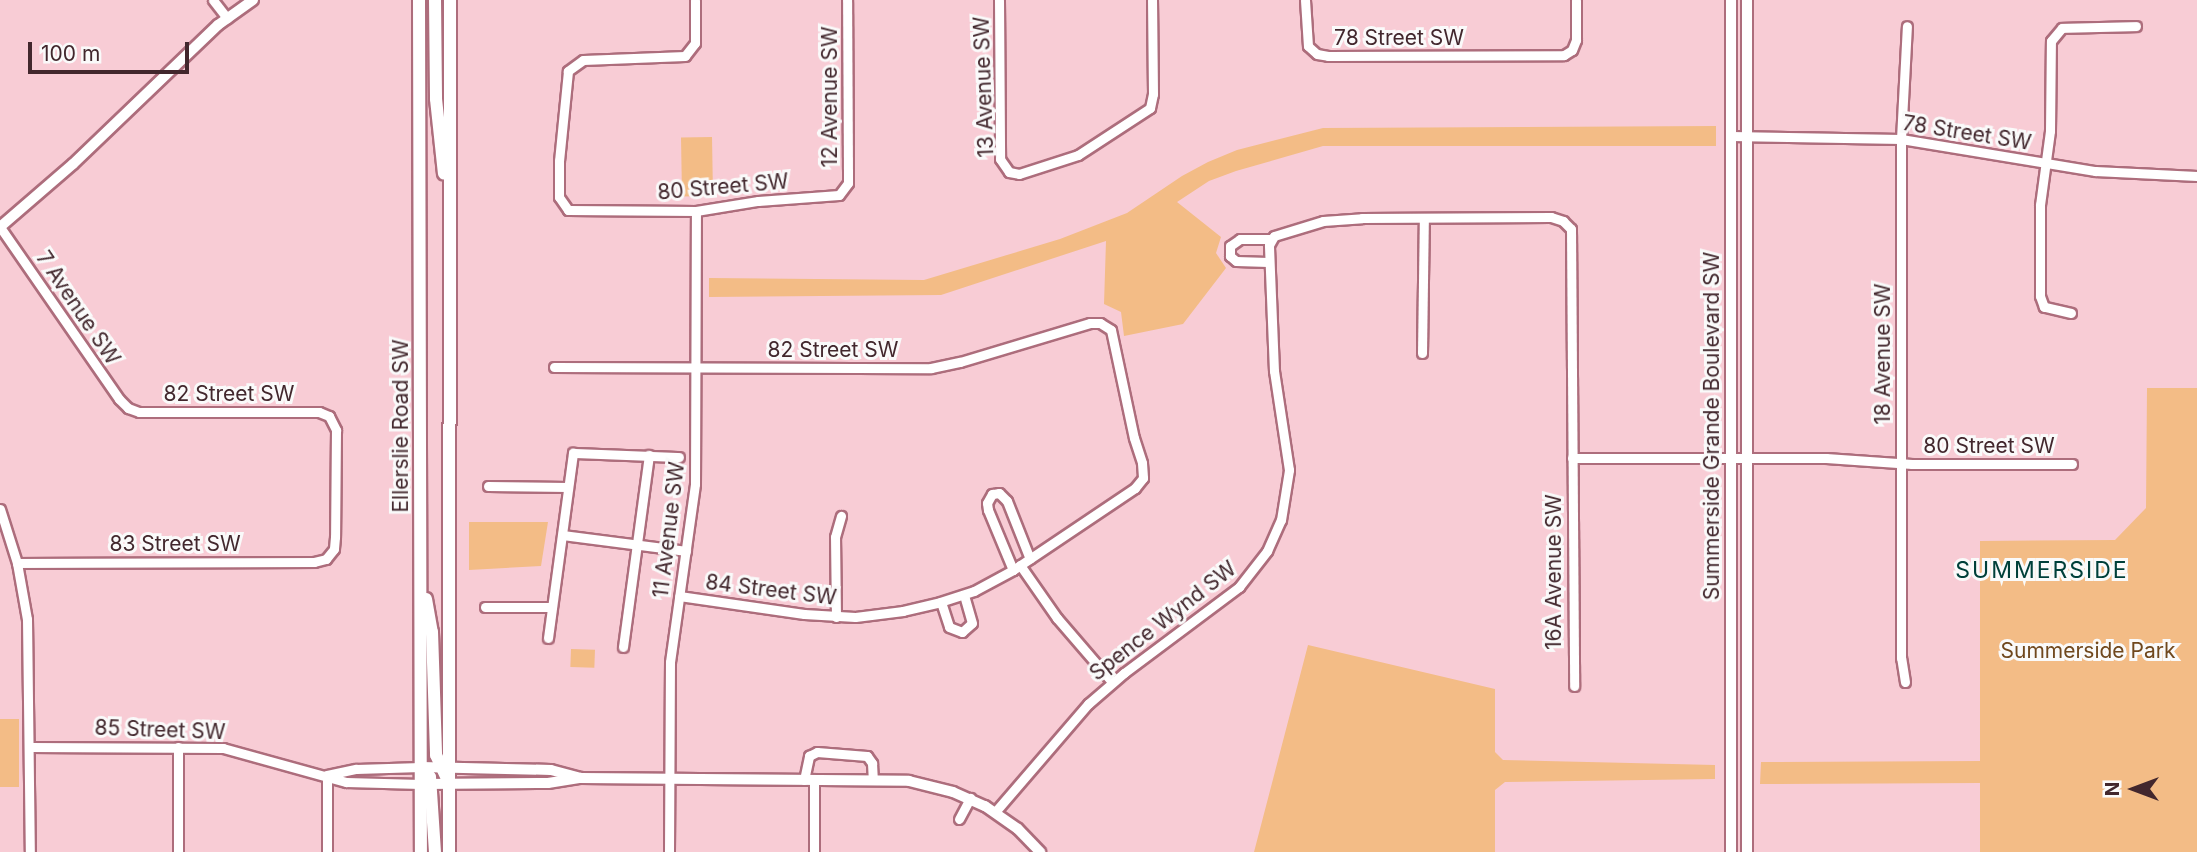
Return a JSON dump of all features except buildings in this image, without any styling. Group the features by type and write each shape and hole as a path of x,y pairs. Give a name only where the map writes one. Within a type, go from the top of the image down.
{"main road":[{"name":"Ellerslie Road SW","path":"419,0 421,767"},
{"path":"435,0 439,149 450,202"},
{"path":"449,852 449,784 444,766 450,0"},
{"path":"420,560 432,632 436,755 444,766"},
{"path":"421,767 430,777 426,784 421,852"},
{"path":"426,784 435,852"}],"street":[{"path":"213,0 227,18"},
{"path":"0,227 73,164 227,18 253,0"},
{"name":"80 Street SW","path":"695,0 695,43 690,54 674,59 590,59 574,64 565,78 559,159 559,197 564,207 578,212 696,211 774,200 833,197 843,192"},
{"name":"12 Avenue SW","path":"843,192 848,175 847,0"},
{"name":"13 Avenue SW","path":"999,0 1000,159 1009,172 1025,173 1078,155 1150,108 1153,94 1152,0"},
{"name":"78 Street SW","path":"1304,0 1305,34 1310,50 1328,56 1560,56 1572,50 1576,40 1576,0"},
{"name":"Summerside Grande Boulevard SW","path":"1731,0 1731,852"},
{"name":"Summerside Grande Boulevard SW","path":"1747,0 1747,852"},
{"name":"18 Avenue SW","path":"1905,682 1901,658 1901,139 1907,26"},
{"path":"2071,313 2049,310 2040,302 2040,205 2050,122 2051,41 2055,32 2070,27 2136,26"},
{"name":"78 Street SW","path":"1731,136 1901,139 2111,173 2197,176"},
{"name":"11 Avenue SW","path":"669,852 669,676 695,484 696,211"},
{"path":"1268,262 1236,261 1230,256 1230,246 1240,239 1271,239 1286,232 1336,219 1556,217 1570,229 1572,458"},
{"path":"1422,353 1424,218"},
{"name":"7 Avenue SW","path":"0,227 119,400 128,408"},
{"name":"Spence Wynd SW","path":"995,811 1068,725 1112,681 1248,579 1267,551 1282,520 1289,470 1275,390 1268,262 1271,239"},
{"name":"82 Street SW","path":"555,367 931,368 960,362 1085,324 1105,325 1114,341 1134,438 1142,463 1143,478"},
{"name":"82 Street SW","path":"128,408 139,412 319,412 330,416 336,430 335,537 331,554"},
{"path":"548,638 573,453 678,457"},
{"path":"623,647 649,455"},
{"name":"80 Street SW","path":"1572,458 1846,458 1901,463 2072,464"},
{"name":"16A Avenue SW","path":"1572,458 1574,686"},
{"name":"84 Street SW","path":"679,596 836,617 889,614 941,602 964,595 1030,559 1135,488 1143,478"},
{"path":"488,486 568,487"},
{"path":"1030,559 1007,501 999,494 992,494 987,503 988,510 1016,567 1112,681"},
{"path":"0,509 17,563 29,640 30,852"},
{"path":"836,617 835,537 841,516"},
{"path":"563,535 686,551"},
{"name":"83 Street SW","path":"17,563 314,562 326,559 331,554"},
{"path":"941,602 949,627 961,632 972,623 964,595"},
{"path":"485,607 552,607"},
{"name":"85 Street SW","path":"30,747 223,748 359,783 548,783 581,778"},
{"path":"178,747 178,852"},
{"path":"814,852 809,756 817,752 867,756 872,763 873,780"},
{"name":"85 Street SW","path":"327,775 356,769 444,766 551,769 581,778"},
{"path":"327,775 327,852"},
{"path":"581,778 873,780 923,783 970,798 995,811 1040,852"},
{"path":"959,819 970,798"}],"green space":[{"path":"1716,126 1716,146 1323,146 1236,171 1209,181 1177,202 1221,237 1216,253 1226,268 1183,324 1124,336 1121,312 1104,304 1106,241 941,295 709,297 709,278 924,280 1060,239 1127,213 1208,162 1237,150 1323,128"},
{"path":"712,137 713,196 682,197 681,138"},
{"name":"Summerside Park","path":"2147,388 2197,388 2197,852 1980,852 1980,783 1760,784 1761,762 1980,761 1980,541 2115,540 2146,508"},
{"path":"469,522 548,522 541,566 469,570"},
{"path":"1308,645 1495,689 1495,752 1503,760 1715,765 1715,779 1505,782 1495,790 1495,852 1254,852"},
{"path":"571,649 595,650 594,668 570,667"},
{"path":"0,719 19,719 19,787 0,787"}],"district":[{"name":"SUMMERSIDE","path":"2042,570"}]}
